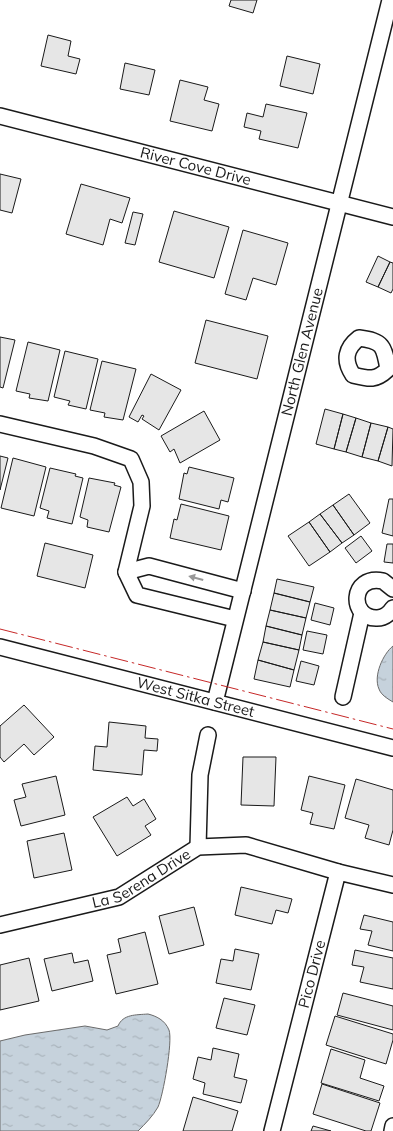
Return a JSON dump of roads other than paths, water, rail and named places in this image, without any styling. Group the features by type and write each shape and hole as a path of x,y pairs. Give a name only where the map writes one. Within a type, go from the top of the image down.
{"street":[{"name":"North Glen Avenue","path":"215,702 390,0"},
{"name":"River Cove Drive","path":"0,116 393,217"},
{"path":"0,424 94,446 131,459 141,482 142,506 126,572 137,595 235,618"},
{"path":"126,572 149,566 243,591"},
{"path":"393,590 383,581 369,581 362,585 356,601 362,613 370,618 385,616 393,608"},
{"path":"342,697 362,613"},
{"name":"West Sitka Street","path":"0,647 393,748"},
{"path":"198,847 200,775 208,735"},
{"name":"La Serena Drive","path":"0,925 119,897 198,847 246,845 338,872"},
{"path":"338,872 393,885"},
{"name":"Pico Drive","path":"272,1131 338,872"},
{"path":"392,1131 393,1126"}],"water":[{"path":"393,646 393,702 380,691 377,678 383,660"},
{"path":"148,1014 160,1019 165,1024 169,1030 170,1045 165,1081 158,1107 138,1131 0,1131 0,1041 25,1035 85,1026 107,1030 118,1026 127,1017"}]}
